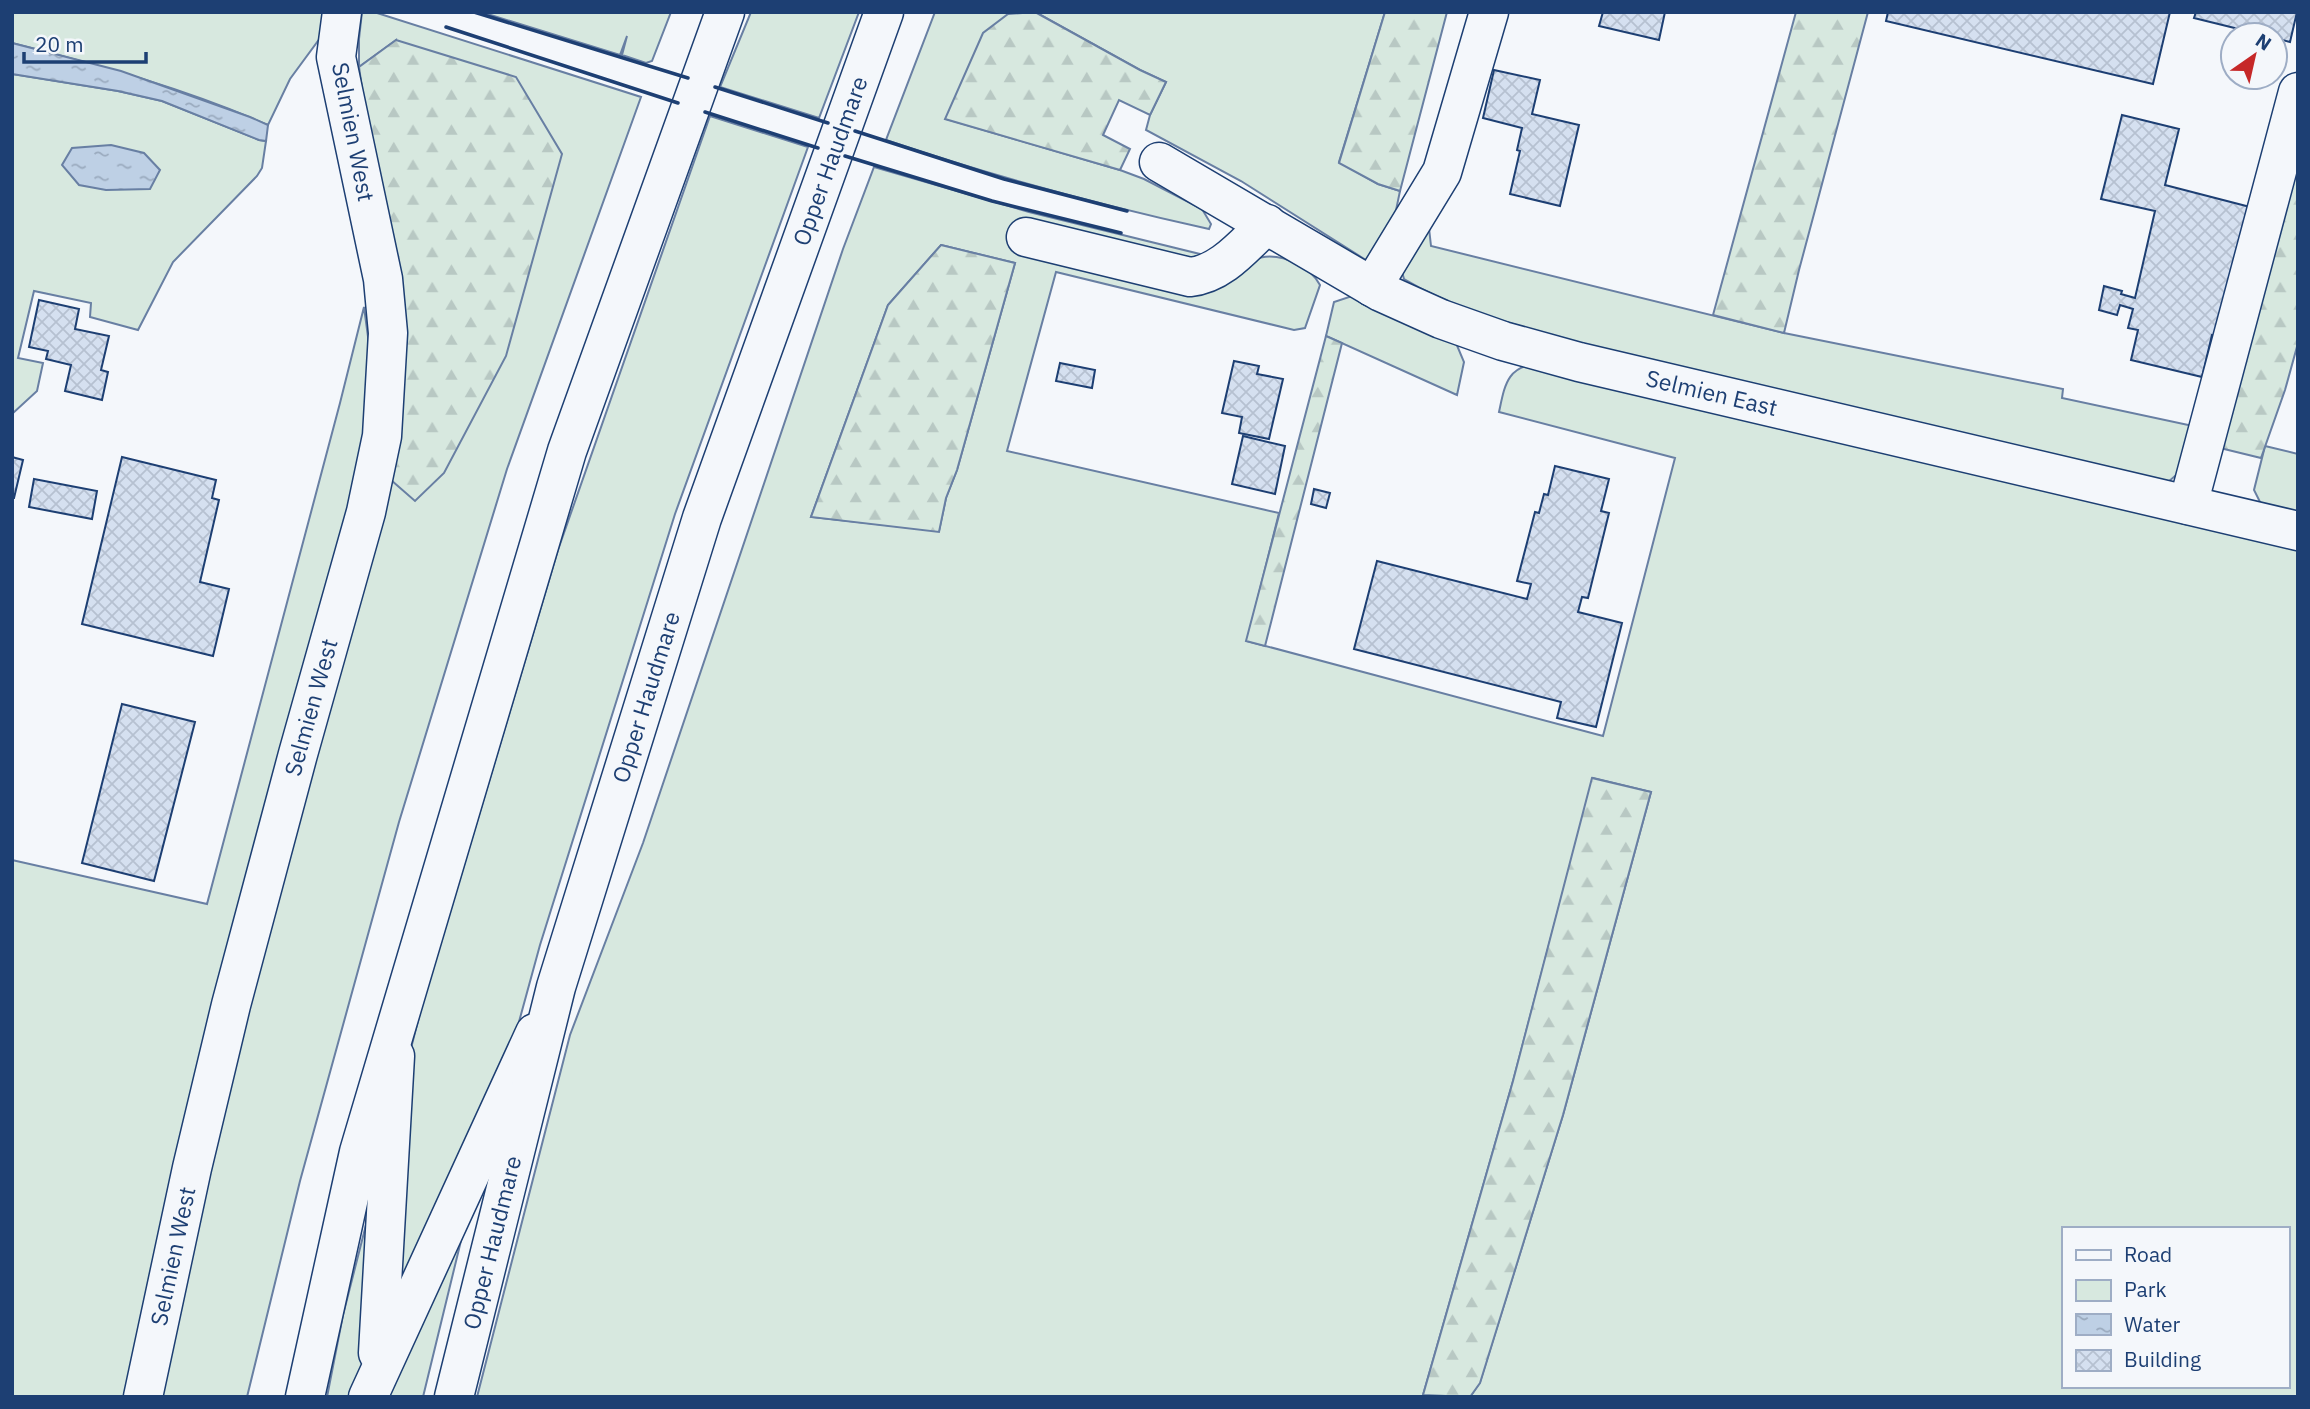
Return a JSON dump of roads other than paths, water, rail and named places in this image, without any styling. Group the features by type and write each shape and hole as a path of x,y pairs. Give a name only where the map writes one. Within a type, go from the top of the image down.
{"main road":[{"name":"Selmien West","path":"143,1397 192,1168 231,1005 366,512 382,436 388,333 383,279 336,57 342,12"},
{"path":"304,1397 359,1152 567,451 726,12"},
{"name":"Opper Haudmare","path":"454,1397 556,987 702,519 884,12"},
{"path":"865,63 895,12"},
{"path":"1372,287 1442,172 1489,12"},
{"path":"2188,505 2298,92"},
{"name":"Selmien East","path":"1159,162 1372,287 1441,319 1503,341 1578,362 2298,531"},
{"path":"1026,237 1190,277 1215,270 1267,224"},
{"path":"374,1389 556,987"},
{"path":"374,1389 396,1028"}],"water":[{"path":"12,43 121,71 250,117 268,125 266,141 162,101 12,74"},
{"path":"111,145 144,153 160,170 150,189 106,190 79,185 62,165 72,148"}]}
